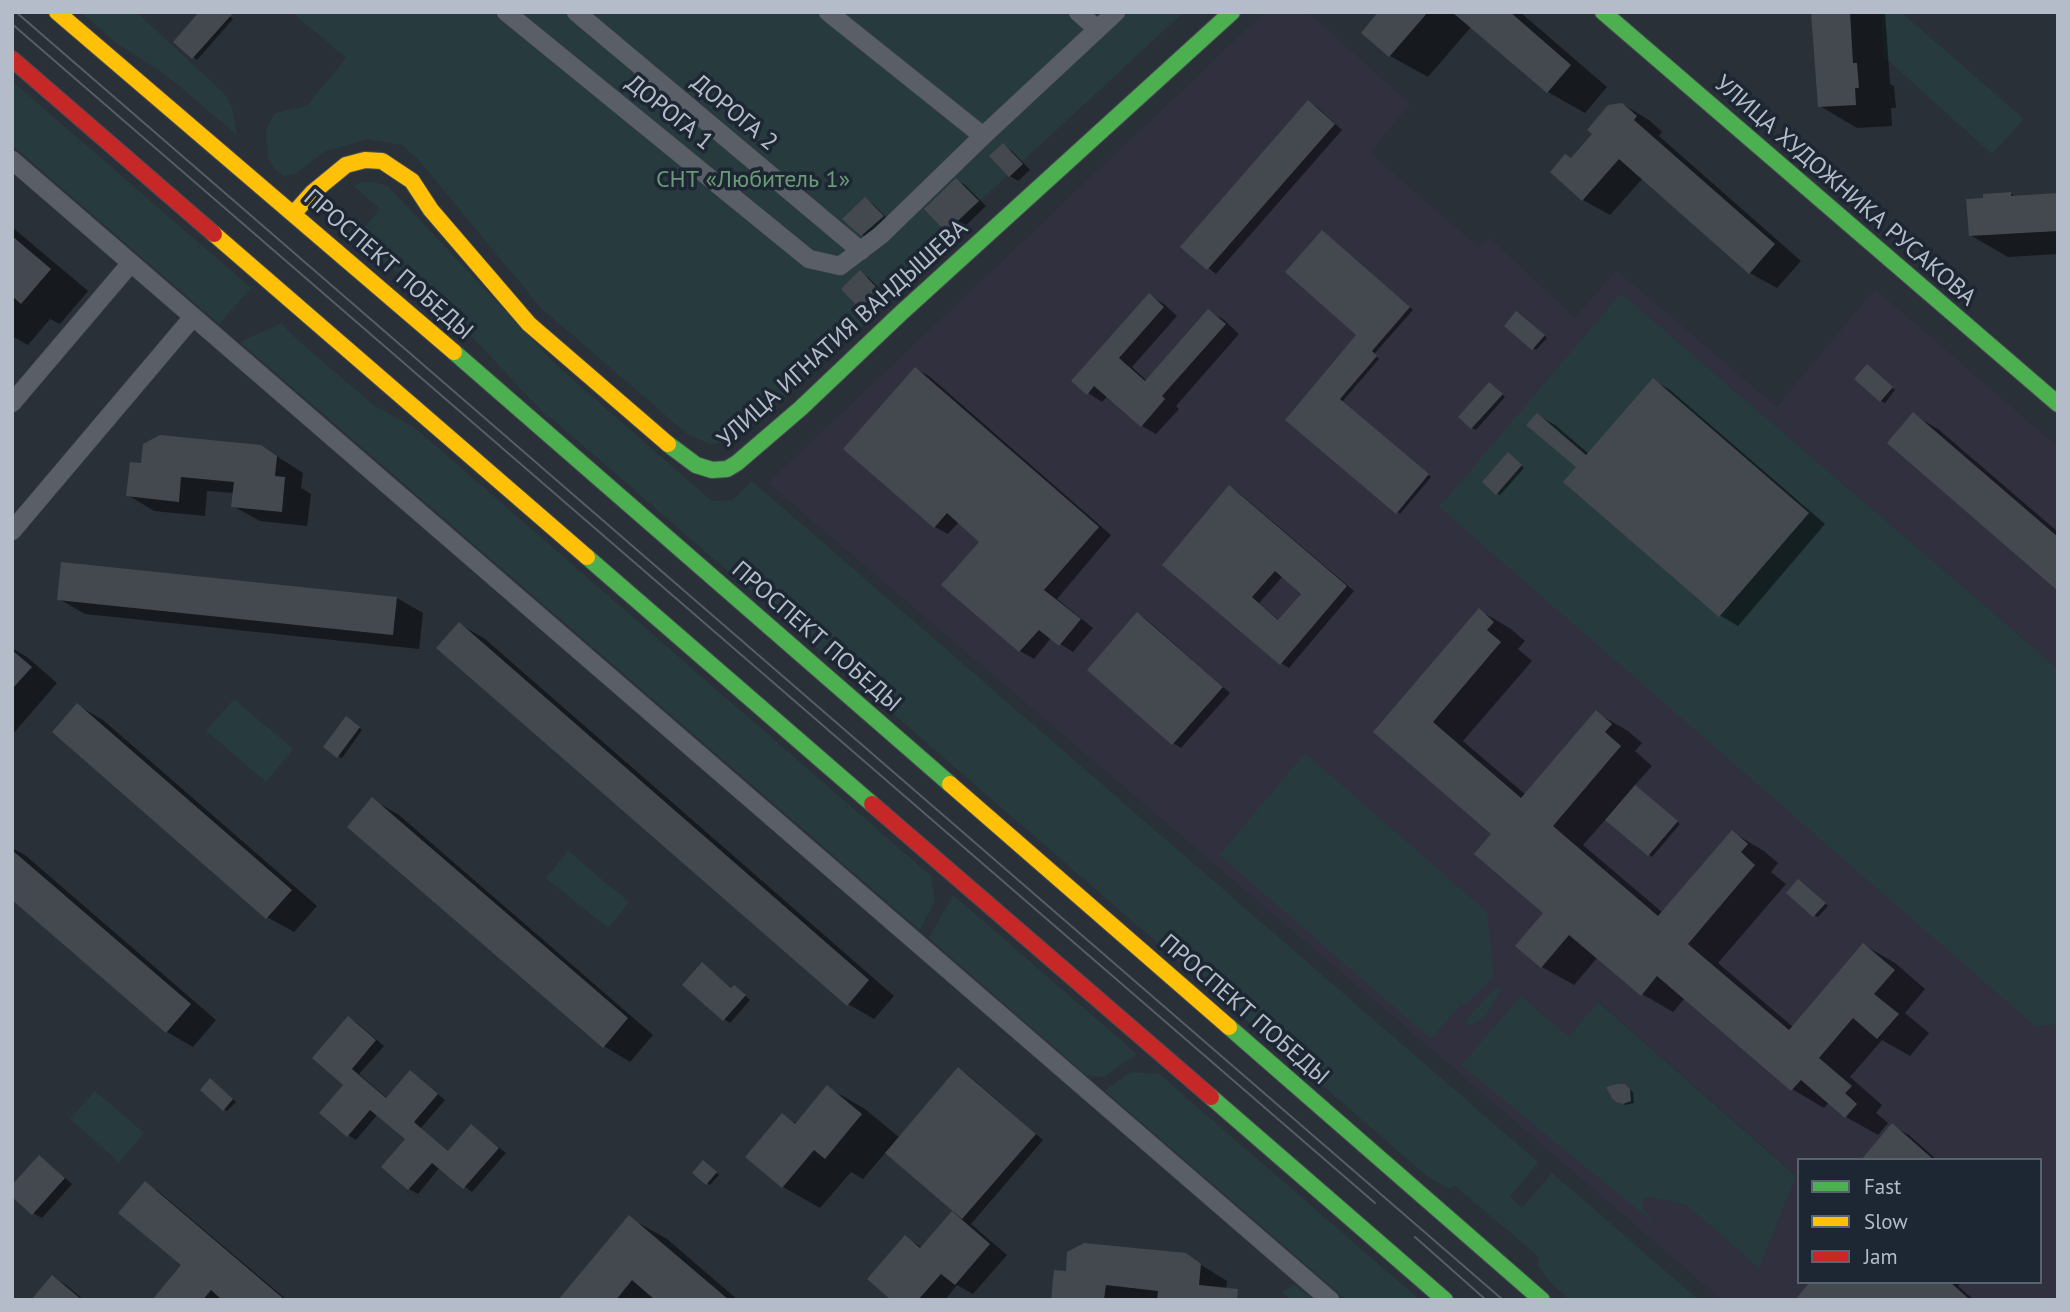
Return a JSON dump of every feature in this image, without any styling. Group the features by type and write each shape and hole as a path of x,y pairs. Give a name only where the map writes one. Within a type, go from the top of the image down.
{"main road":[{"name":"ПРОСПЕКТ ПОБЕДЫ","path":"57,12 294,213 1542,1300"},
{"name":"УЛИЦА ИГНАТИЯ ВАНДЫШЕВА","path":"294,213 312,193 346,165 365,160 382,161 412,181 431,210 529,324 672,448 696,465 712,470 727,469 801,408 900,314 1232,12"},
{"name":"УЛИЦА ХУДОЖНИКА РУСАКОВА","path":"1603,12 2058,404"},
{"path":"12,59 1445,1300"}],"street":[{"name":"ДОРОГА 1","path":"506,12 809,259 840,266 861,251"},
{"name":"ДОРОГА 2","path":"576,12 861,251"},
{"path":"828,12 983,136"},
{"path":"1078,12 1097,29"},
{"path":"861,251 1116,12"},
{"path":"12,160 1330,1300"},
{"path":"12,403 131,262"},
{"path":"12,531 193,317"}],"shaded area":[{"path":"1265,12 1308,12 1410,104 1370,153 1478,247 1490,238 1575,318 1616,270 1777,407 1875,289 2058,447 2058,669 1621,293 2036,1027 2058,1024 2058,1300 1722,1300 768,483","holes":["1220,855 1493,968 1431,1038","1521,996 1569,1037 1599,1002 1796,1175 1759,1268 1686,1205 1651,1197 1642,1200 1644,1210 1653,1222 1462,1065"]}],"green space":[{"path":"81,12 136,12 224,93 232,107 237,135 166,75 115,42"},
{"name":"СНТ «Любитель 1»","path":"292,12 1184,12 904,271 913,279 748,431 729,442 709,444 686,433 541,308 417,158 402,145 367,139 324,152 295,174 284,176 275,169 268,158 266,130 275,113 307,106 346,58"},
{"path":"1881,12 1901,12 2024,119 1992,154 1883,56"},
{"path":"12,81 251,288 219,324 12,145"},
{"path":"362,182 388,186 555,364 712,501 732,500 752,481 1538,1162 1510,1197 1522,1208 1552,1173 1699,1300 1570,1300 1550,1282 1537,1265 1539,1257 1454,1185 1450,1189 1427,1176 548,418 477,342 357,238 380,209 354,186"},
{"path":"1621,293 2058,669 2058,1024 2036,1027 1439,507"},
{"path":"282,323 373,405 414,427 931,876 935,901 920,930 240,342"},
{"path":"234,699 293,749 266,782 206,731"},
{"path":"1305,753 1487,912 1494,976 1464,1006 1462,1003 1431,1039 1219,855"},
{"path":"568,851 629,902 608,928 546,878"},
{"path":"953,895 1137,1054 1103,1077 1086,1075 929,938"},
{"path":"1496,987 1501,988 1484,1018 1469,1026 1464,1022"},
{"path":"1521,996 1569,1037 1598,1002 1796,1176 1759,1268 1686,1205 1651,1197 1642,1200 1644,1210 1656,1225 1461,1065"},
{"path":"1133,1072 1159,1074 1420,1300 1347,1300 1105,1091"},
{"path":"95,1091 144,1133 119,1162 70,1119"},
{"path":"1295,1285 1313,1300 1291,1300 1282,1292"}],"building":[{"path":"199,12 234,12 192,59 173,42"},
{"path":"1378,12 1428,12 1389,57 1361,33"},
{"path":"1452,12 1510,12 1571,65 1547,93"},
{"path":"1811,12 1850,12 1853,63 1857,63 1859,88 1855,88 1856,105 1818,107"},
{"path":"1308,100 1335,124 1207,270 1180,247"},
{"path":"1622,103 1637,116 1634,120 1775,244 1749,274 1619,159 1582,201 1550,172 1565,154 1571,158 1592,134 1587,130 1608,105"},
{"path":"1003,143 1023,164 1009,177 989,156"},
{"path":"956,178 979,201 946,232 924,209"},
{"path":"2011,192 2011,196 2058,193 2058,231 1969,236 1966,199 1983,198 1983,194"},
{"path":"865,197 884,216 861,236 842,219"},
{"path":"1322,230 1410,307 1372,351 1377,356 1340,399 1429,474 1396,514 1285,420 1356,335 1285,272"},
{"path":"12,236 51,269 21,304 12,296"},
{"path":"860,270 879,290 860,309 841,289"},
{"path":"1149,293 1164,307 1119,358 1145,381 1208,309 1226,324 1162,396 1165,399 1141,427 1094,386 1087,395 1071,381"},
{"path":"1516,311 1545,335 1532,350 1504,326"},
{"path":"1867,364 1893,387 1880,402 1854,379"},
{"path":"915,367 1099,527 1044,590 1081,619 1059,646 1039,630 1019,652 941,585 979,542 947,513 934,528 843,449"},
{"path":"1653,378 1809,513 1719,617 1563,482 1576,467 1526,425 1537,413 1586,455"},
{"path":"1489,382 1503,394 1471,429 1458,417"},
{"path":"1913,412 2058,537 2058,591 1887,443"},
{"path":"160,435 261,445 277,456 275,476 285,477 282,512 231,507 234,482 181,477 179,502 126,496 130,462 141,463 143,444"},
{"path":"1508,452 1522,465 1496,495 1482,482"},
{"path":"1229,485 1347,586 1280,665 1162,565","holes":["1275,571 1301,594 1278,620 1252,597"]},
{"path":"61,562 397,597 393,635 57,600"},
{"path":"1479,608 1494,622 1487,630 1501,642 1433,722 1521,798 1596,710 1612,724 1605,732 1621,746 1553,826 1658,916 1732,830 1748,844 1741,852 1755,865 1688,944 1789,1030 1863,943 1895,970 1874,994 1899,1014 1877,1039 1853,1018 1819,1058 1852,1086 1845,1093 1857,1104 1845,1118 1801,1080 1791,1091 1657,976 1641,996 1569,935 1541,968 1515,946 1543,913 1474,854 1491,834 1373,732"},
{"path":"1137,612 1223,687 1172,745 1087,670"},
{"path":"459,622 869,980 847,1006 436,648"},
{"path":"12,650 32,667 12,689"},
{"path":"77,703 292,890 266,919 52,732"},
{"path":"346,716 360,727 337,758 323,747"},
{"path":"1635,785 1678,821 1648,856 1605,820"},
{"path":"372,797 628,1018 603,1048 347,827"},
{"path":"12,850 191,1004 166,1033 12,900"},
{"path":"1798,879 1826,903 1813,917 1786,893"},
{"path":"702,962 731,988 734,985 746,995 723,1021 682,985"},
{"path":"348,1016 376,1040 352,1069 386,1098 410,1070 438,1094 414,1122 448,1151 471,1124 499,1148 463,1189 432,1163 408,1190 381,1167 405,1139 370,1110 347,1137 319,1113 343,1085 312,1058"},
{"path":"958,1067 1036,1134 962,1219 885,1153"},
{"path":"210,1078 233,1099 223,1111 200,1090"},
{"path":"1625,1084 1630,1089 1631,1101 1623,1104 1612,1098 1606,1087"},
{"path":"827,1085 862,1114 825,1159 814,1150 782,1188 745,1157 782,1113 795,1124"},
{"path":"1892,1123 1932,1158 1863,1158"},
{"path":"39,1155 65,1178 32,1215 12,1197 12,1185"},
{"path":"703,1160 717,1172 706,1185 692,1173"},
{"path":"145,1181 285,1300 222,1300 211,1290 203,1300 152,1300 181,1265 118,1213"},
{"path":"952,1211 990,1244 955,1285 941,1274 918,1300 891,1300 867,1279 905,1235 920,1248"},
{"path":"629,1215 729,1300 655,1300 632,1280 616,1300 558,1300"},
{"path":"1084,1243 1186,1253 1201,1264 1199,1285 1238,1289 1237,1300 1157,1300 1158,1291 1106,1285 1104,1300 1051,1300 1054,1270 1066,1271 1067,1252"},
{"path":"52,1275 82,1300 31,1300"},
{"path":"1808,1284 1952,1284 1970,1300 1795,1300"}],"tram line":[{"path":"16,12 1503,1300"},
{"path":"12,24 1375,1203"},
{"path":"1415,1237 1486,1300"}],"traffic: fast":[{"path":"668,444 696,465 712,470 727,469 737,463 801,408 900,314 1232,12"},
{"path":"1603,12 2058,404"},
{"path":"454,352 950,784"},
{"path":"587,557 872,804"},
{"path":"1229,1027 1542,1300"},
{"path":"1211,1097 1445,1300"}],"traffic: slow":[{"path":"57,12 454,352"},
{"path":"294,213 312,193 346,165 365,160 382,161 412,181 431,210 529,324 668,444"},
{"path":"214,234 587,557"},
{"path":"950,784 1229,1027"}],"traffic: jam":[{"path":"12,59 214,234"},
{"path":"872,804 1211,1097"}]}
